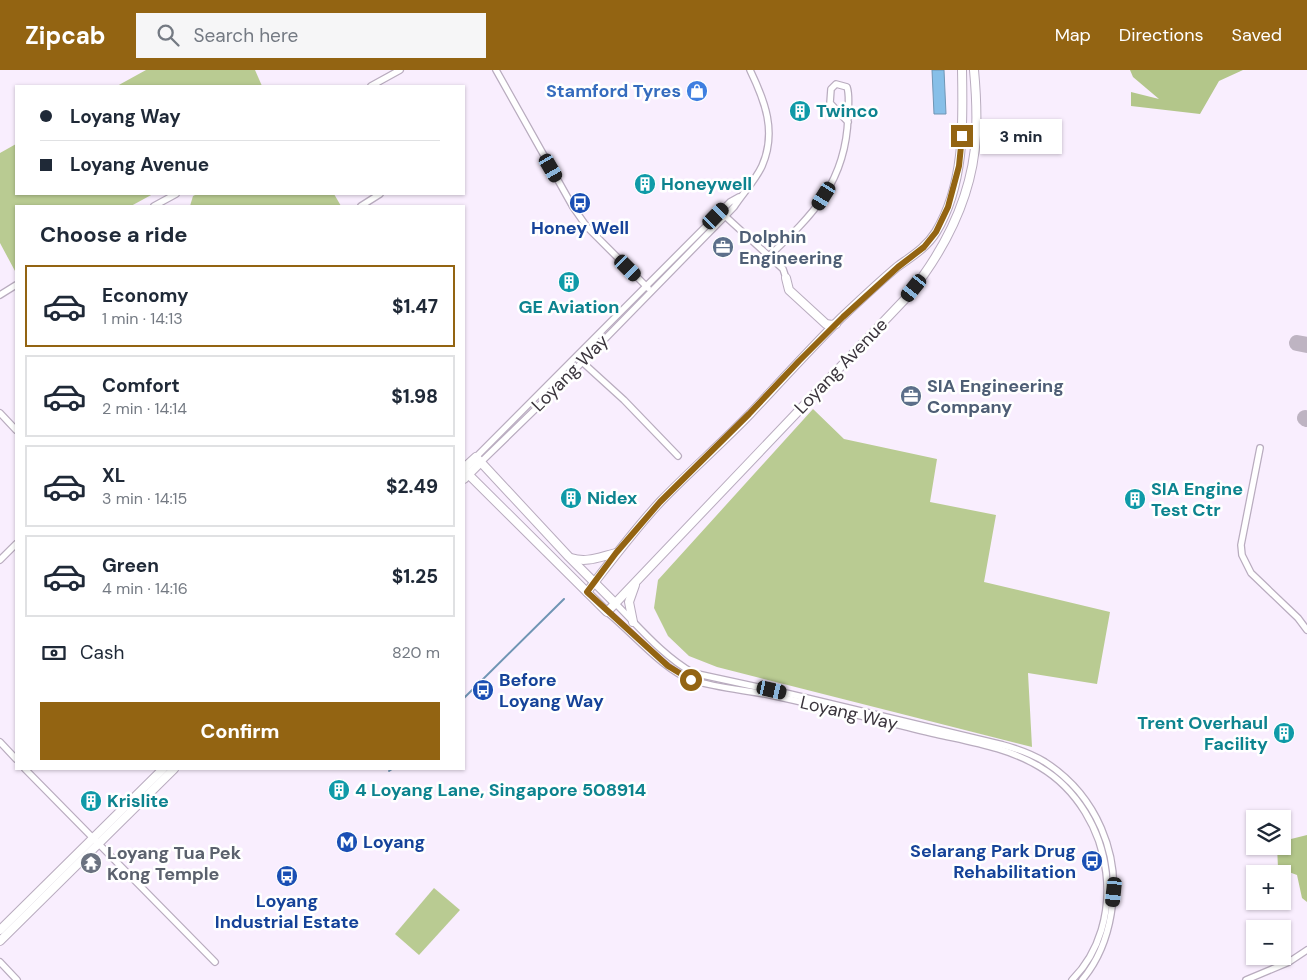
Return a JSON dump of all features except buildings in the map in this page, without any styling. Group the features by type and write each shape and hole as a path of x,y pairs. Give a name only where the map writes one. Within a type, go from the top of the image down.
{"main road":[{"name":"Loyang Avenue","path":"587,592 616,553 660,502 836,324 898,267 924,247 936,232 948,207 959,166 963,120 962,70"},
{"name":"Loyang Avenue","path":"607,612 907,297 932,265 957,217 964,198 973,160 976,136 974,70"},
{"path":"786,278 789,290 826,324 836,324"},
{"name":"Loyang Way","path":"607,612 465,473 478,459 569,557 615,603"},
{"path":"569,557 580,561 590,561 616,553"},
{"path":"633,622 629,602 637,581"},
{"path":"0,942 162,770"},
{"path":"0,930 173,770"}],"street":[{"path":"373,85 400,70"},
{"path":"496,70 573,207 587,227 651,291"},
{"name":"Loyang Way","path":"478,459 582,361 734,207 752,183 762,166 769,138 767,113 750,70"},
{"path":"769,256 814,212 839,168 848,122 848,90 844,85 836,84 831,89 830,103 848,122"},
{"path":"156,205 174,195"},
{"path":"363,205 378,195"},
{"name":"Loyang Way","path":"478,459 573,359 727,205 741,196"},
{"path":"166,199 169,205"},
{"path":"725,216 724,212 727,205"},
{"path":"716,216 725,216 783,269 786,278"},
{"path":"0,295 15,286"},
{"path":"573,359 582,361 678,456"},
{"path":"0,413 15,429"},
{"path":"1260,448 1240,545 1242,555 1251,573 1292,612 1307,630"},
{"path":"0,560 15,545"},
{"name":"Loyang Way","path":"615,603 672,658 693,674 833,704 1003,744 1036,756 1053,767 1076,789 1090,808 1105,838 1112,861 1114,892 1110,922 1101,950 1085,979"},
{"name":"Loyang Way","path":"607,612 668,666 691,680 770,695 988,746 1029,760 1047,772 1070,792 1085,812 1096,831 1105,864 1108,895 1104,922 1095,946 1072,980"},
{"path":"0,742 15,758"},
{"path":"26,770 215,962"},
{"path":"1246,980 1289,962 1307,950"},
{"path":"0,961 18,980"}],"green space":[{"path":"146,70 255,70 262,85 119,85"},
{"path":"1130,70 1243,70 1219,81 1200,114 1131,106 1131,92 1159,99 1133,77"},
{"path":"15,145 15,195 151,195 133,205 15,205 15,271 0,243 0,153"},
{"path":"335,195 340,205 190,205 193,196"},
{"path":"813,409 844,439 937,459 930,502 996,515 984,582 1110,612 1097,684 1028,673 1032,747 717,667 689,656 668,636 654,608 658,580"},
{"path":"1307,835 1307,902 1302,898 1297,875 1291,873 1291,865 1278,865 1277,855 1291,855 1291,839"},
{"path":"434,888 460,910 419,955 395,934"}],"water":[{"path":"932,70 944,70 946,114 934,114"}],"waterway":[{"path":"465,697 564,599"}],"taxiway":[{"path":"1297,343 1307,345"}],"place":[{"name":"Stamford Tyres","path":"697,91"},
{"name":"Twinco","path":"800,111"},
{"name":"Honeywell","path":"645,184"},
{"name":"Honey Well","path":"580,203"},
{"name":"Dolphin Engineering","path":"723,247"},
{"name":"GE Aviation","path":"569,282"},
{"name":"SIA Engineering Company","path":"911,396"},
{"name":"Nidex","path":"571,498"},
{"name":"SIA Engine Test Ctr","path":"1135,499"},
{"name":"Before Loyang Way","path":"483,690"},
{"name":"Trent Overhaul Facility","path":"1284,733"},
{"name":"4 Loyang Lane, Singapore 508914","path":"339,790"},
{"name":"Krislite","path":"91,801"},
{"name":"Loyang","path":"347,842"},
{"name":"Selarang Park Drug Rehabilitation","path":"1092,861"},
{"name":"Loyang Tua Pek Kong Temple","path":"91,863"},
{"name":"Loyang Industrial Estate","path":"287,876"}],"route":[{"path":"691,680 668,666 587,592 616,553 660,502 843,317 898,267 924,247 936,232 948,207 959,166 962,136"}]}
